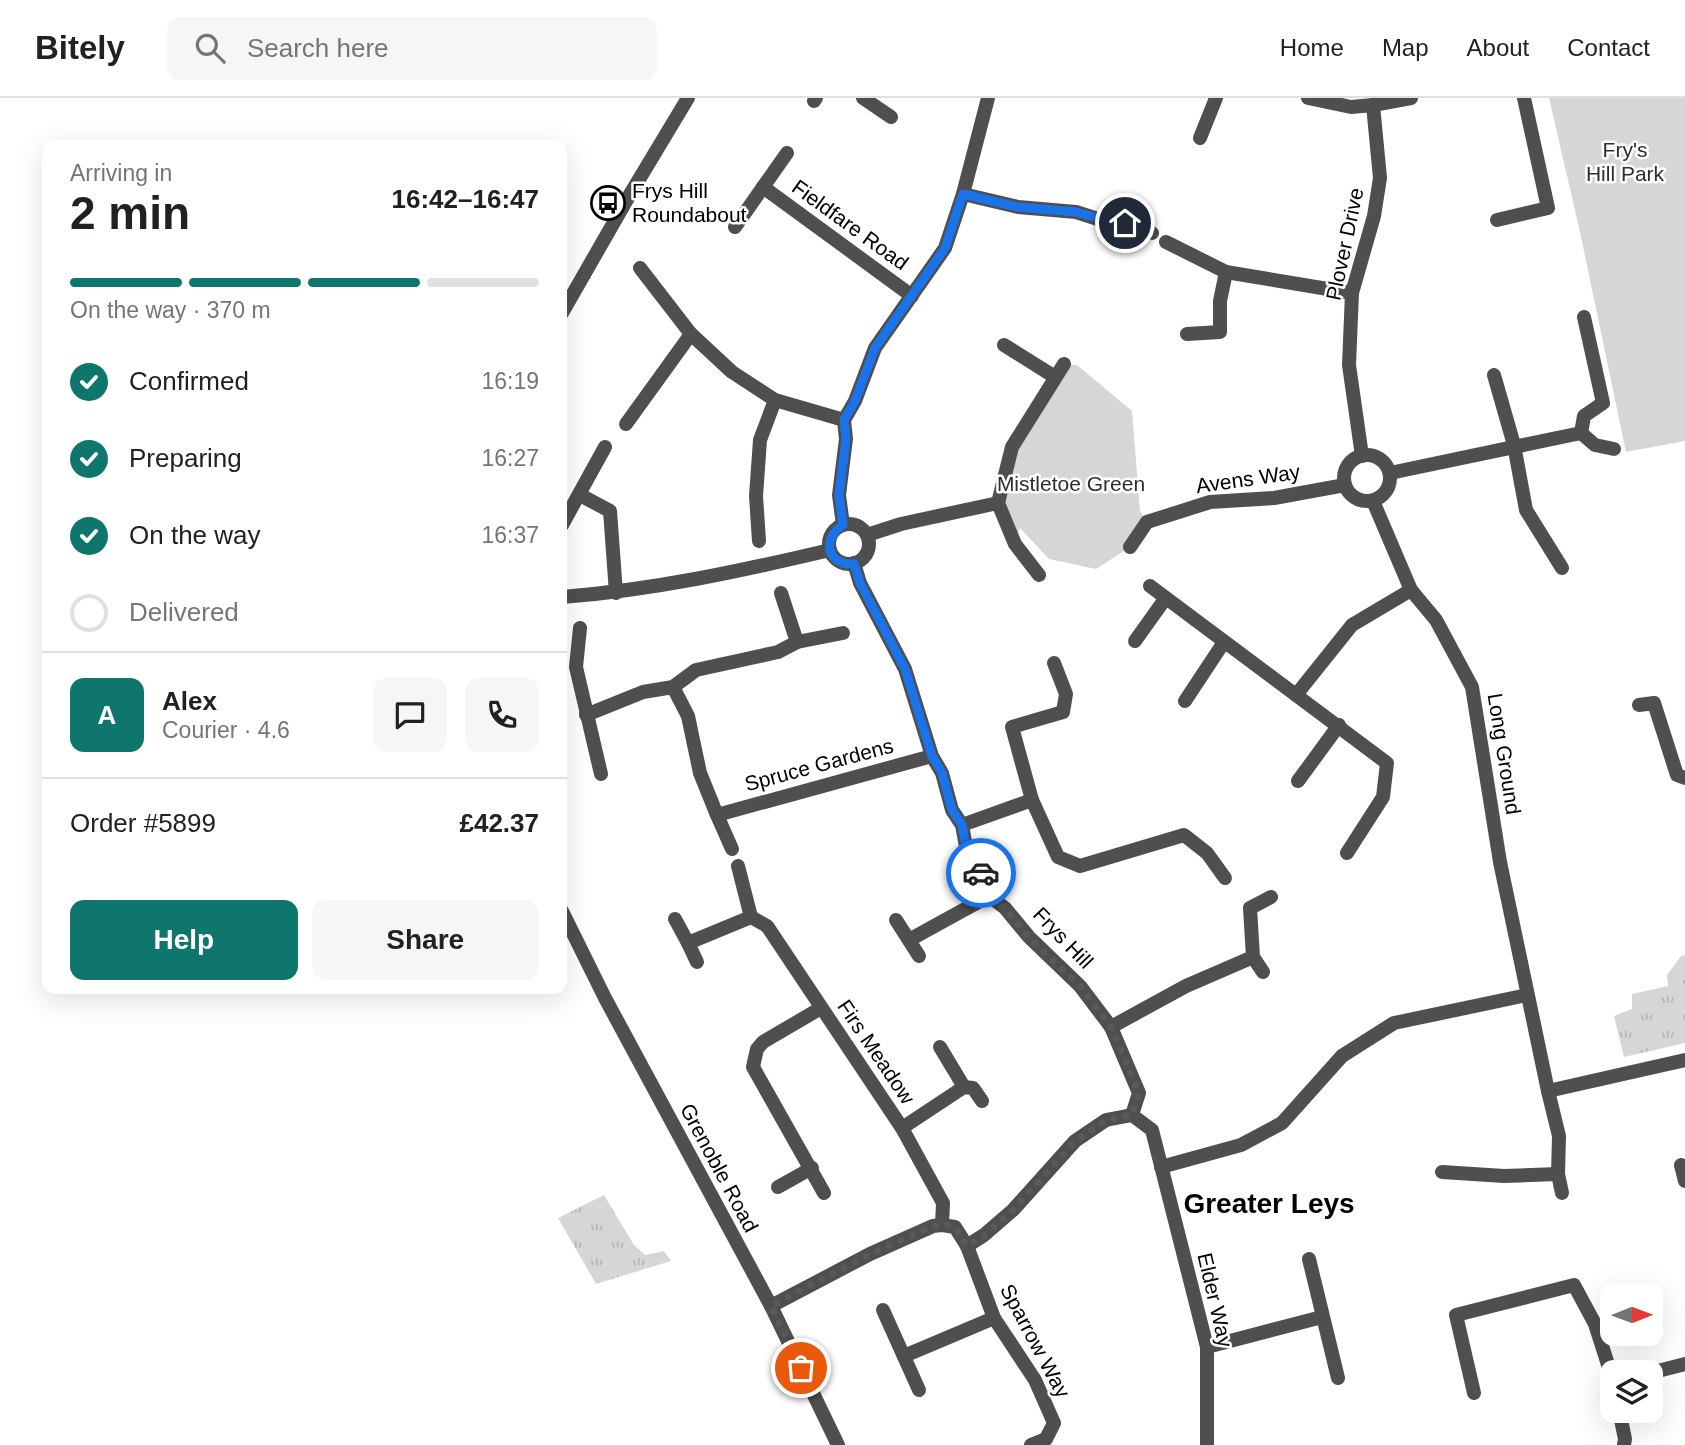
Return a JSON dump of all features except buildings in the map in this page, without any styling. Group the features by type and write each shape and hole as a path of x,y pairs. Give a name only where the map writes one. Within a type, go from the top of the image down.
{"street":[{"path":"567,304 688,98"},
{"path":"863,98 891,117"},
{"path":"843,525 839,495 846,439 844,420 855,401 875,348 945,248 963,194 988,98"},
{"path":"1200,138 1216,98"},
{"path":"1308,98 1351,107 1411,98"},
{"path":"1497,220 1548,208 1524,98"},
{"name":"Plover Drive","path":"1362,456 1349,365 1352,293 1374,216 1380,178 1373,105"},
{"name":"Fieldfare Road","path":"735,227 787,153"},
{"name":"Fieldfare Road","path":"763,187 912,296"},
{"path":"963,194 1018,207 1076,212 1125,223 1152,233"},
{"path":"1166,242 1226,272 1352,293"},
{"path":"640,268 691,334 732,372 775,400 844,420"},
{"path":"1187,334 1220,332 1220,300 1226,272"},
{"path":"1581,433 1584,416 1603,403 1584,317"},
{"path":"626,424 691,334"},
{"path":"1004,345 1055,377"},
{"path":"1039,575 1015,544 998,503 1012,447 1064,364"},
{"path":"1494,375 1514,445 1526,510 1562,568"},
{"path":"759,541 756,496 760,440 775,400"},
{"path":"1390,473 1581,433"},
{"path":"1581,433 1595,445 1614,449"},
{"path":"567,517 605,447"},
{"path":"1362,456 1377,457 1384,462 1390,473 1388,489 1373,501 1357,499 1345,485 1346,470 1350,463 1362,456"},
{"name":"Avens Way","path":"1130,547 1147,522 1210,502 1274,498 1345,485"},
{"path":"580,495 610,511 616,593"},
{"name":"Long Ground","path":"1373,501 1411,590 1436,620 1472,688 1500,862 1559,1136 1558,1174 1562,1193"},
{"path":"867,536 901,524 998,503"},
{"path":"843,525 857,526 867,536 867,552 864,558 854,564 840,562 830,550 831,536 843,525"},
{"path":"567,597 616,593 732,573 830,550"},
{"name":"Frys Hill","path":"854,564 860,583 905,669 932,756 942,773 952,810 962,825 967,852 985,880 989,896 1005,908 1028,937 1080,986 1111,1027 1139,1093 1132,1115"},
{"path":"1150,586 1296,695 1390,759 1383,797 1347,853"},
{"path":"1296,695 1352,625 1411,590"},
{"path":"781,593 797,642"},
{"path":"1135,641 1165,599"},
{"path":"580,628 576,667 601,774"},
{"path":"586,715 643,692 673,687 696,670 778,652 797,642 843,633"},
{"path":"1185,701 1224,642"},
{"path":"1054,663 1066,694 1063,712 1013,727 1032,800 1058,857 1080,866 1184,835 1207,853 1225,878"},
{"path":"673,687 688,716 700,773 732,849"},
{"path":"1639,705 1654,703 1677,775 1685,778"},
{"path":"1298,781 1339,725"},
{"name":"Spruce Gardens","path":"717,815 932,756"},
{"path":"962,825 1032,800"},
{"path":"688,943 751,917 738,866"},
{"path":"909,940 989,896"},
{"path":"1263,972 1253,957 1250,908 1271,897"},
{"name":"Firs Meadow","path":"751,917 767,926 902,1128 943,1203 942,1224"},
{"path":"675,919 697,962"},
{"path":"896,920 919,956"},
{"name":"Grenoble Road","path":"567,921 611,1010 771,1306 838,1445"},
{"path":"1111,1027 1186,986 1253,957"},
{"path":"1161,1167 1241,1145 1282,1124 1342,1056 1394,1023 1527,995"},
{"path":"821,1008 763,1042 757,1049 753,1067 824,1193"},
{"path":"940,1046 964,1087"},
{"path":"1548,1091 1685,1060"},
{"path":"902,1128 964,1087 973,1088 982,1101"},
{"path":"771,1306 870,1254 933,1226 942,1224 955,1227 967,1246 985,1235 1013,1210 1075,1141 1106,1120 1132,1115"},
{"name":"Elder Way","path":"1132,1115 1152,1130 1208,1347 1207,1445"},
{"path":"1681,1165 1685,1181"},
{"path":"778,1187 812,1168"},
{"path":"1442,1172 1504,1176 1558,1174"},
{"name":"Sparrow Way","path":"967,1246 994,1318 1035,1380 1054,1423 1046,1439 1031,1445"},
{"path":"1309,1259 1338,1378"},
{"path":"1474,1393 1456,1315 1574,1285 1595,1324 1607,1360"},
{"path":"883,1310 919,1390"},
{"path":"1208,1347 1322,1317"},
{"path":"904,1356 994,1318"},
{"path":"1663,1370 1685,1364"},
{"path":"1622,1423 1624,1445"}],"green space":[{"name":"Fry's Hill Park","path":"1549,98 1685,98 1685,441 1626,452"},
{"name":"Mistletoe Green","path":"1064,364 1077,365 1132,411 1140,511 1147,522 1130,547 1096,569 1049,559 1020,528 1015,544 998,503 1012,447"},
{"path":"1685,955 1685,1043 1624,1057 1614,1016 1632,1009 1632,994 1668,986 1667,975 1681,956"},
{"path":"604,1195 634,1245 645,1255 664,1251 671,1261 596,1284 558,1218"}],"way so far":[{"path":"801,1368 771,1306 870,1254 933,1226 942,1224 955,1227 967,1246 985,1235 1013,1210 1075,1141 1106,1120 1132,1115 1139,1093 1111,1027 1080,986 1028,937 1005,908 989,896 981,873"}],"place":[{"name":"Frys Hill Roundabout","path":"608,203"}],"district":[{"name":"Greater Leys","path":"1269,1203"}],"route":[{"path":"981,873 967,852 962,825 952,810 942,773 932,756 905,669 860,583 854,564 840,562 830,550 831,536 843,525 839,495 846,439 844,420 855,401 875,348 945,248 963,194 1018,207 1076,212 1125,223"}]}
